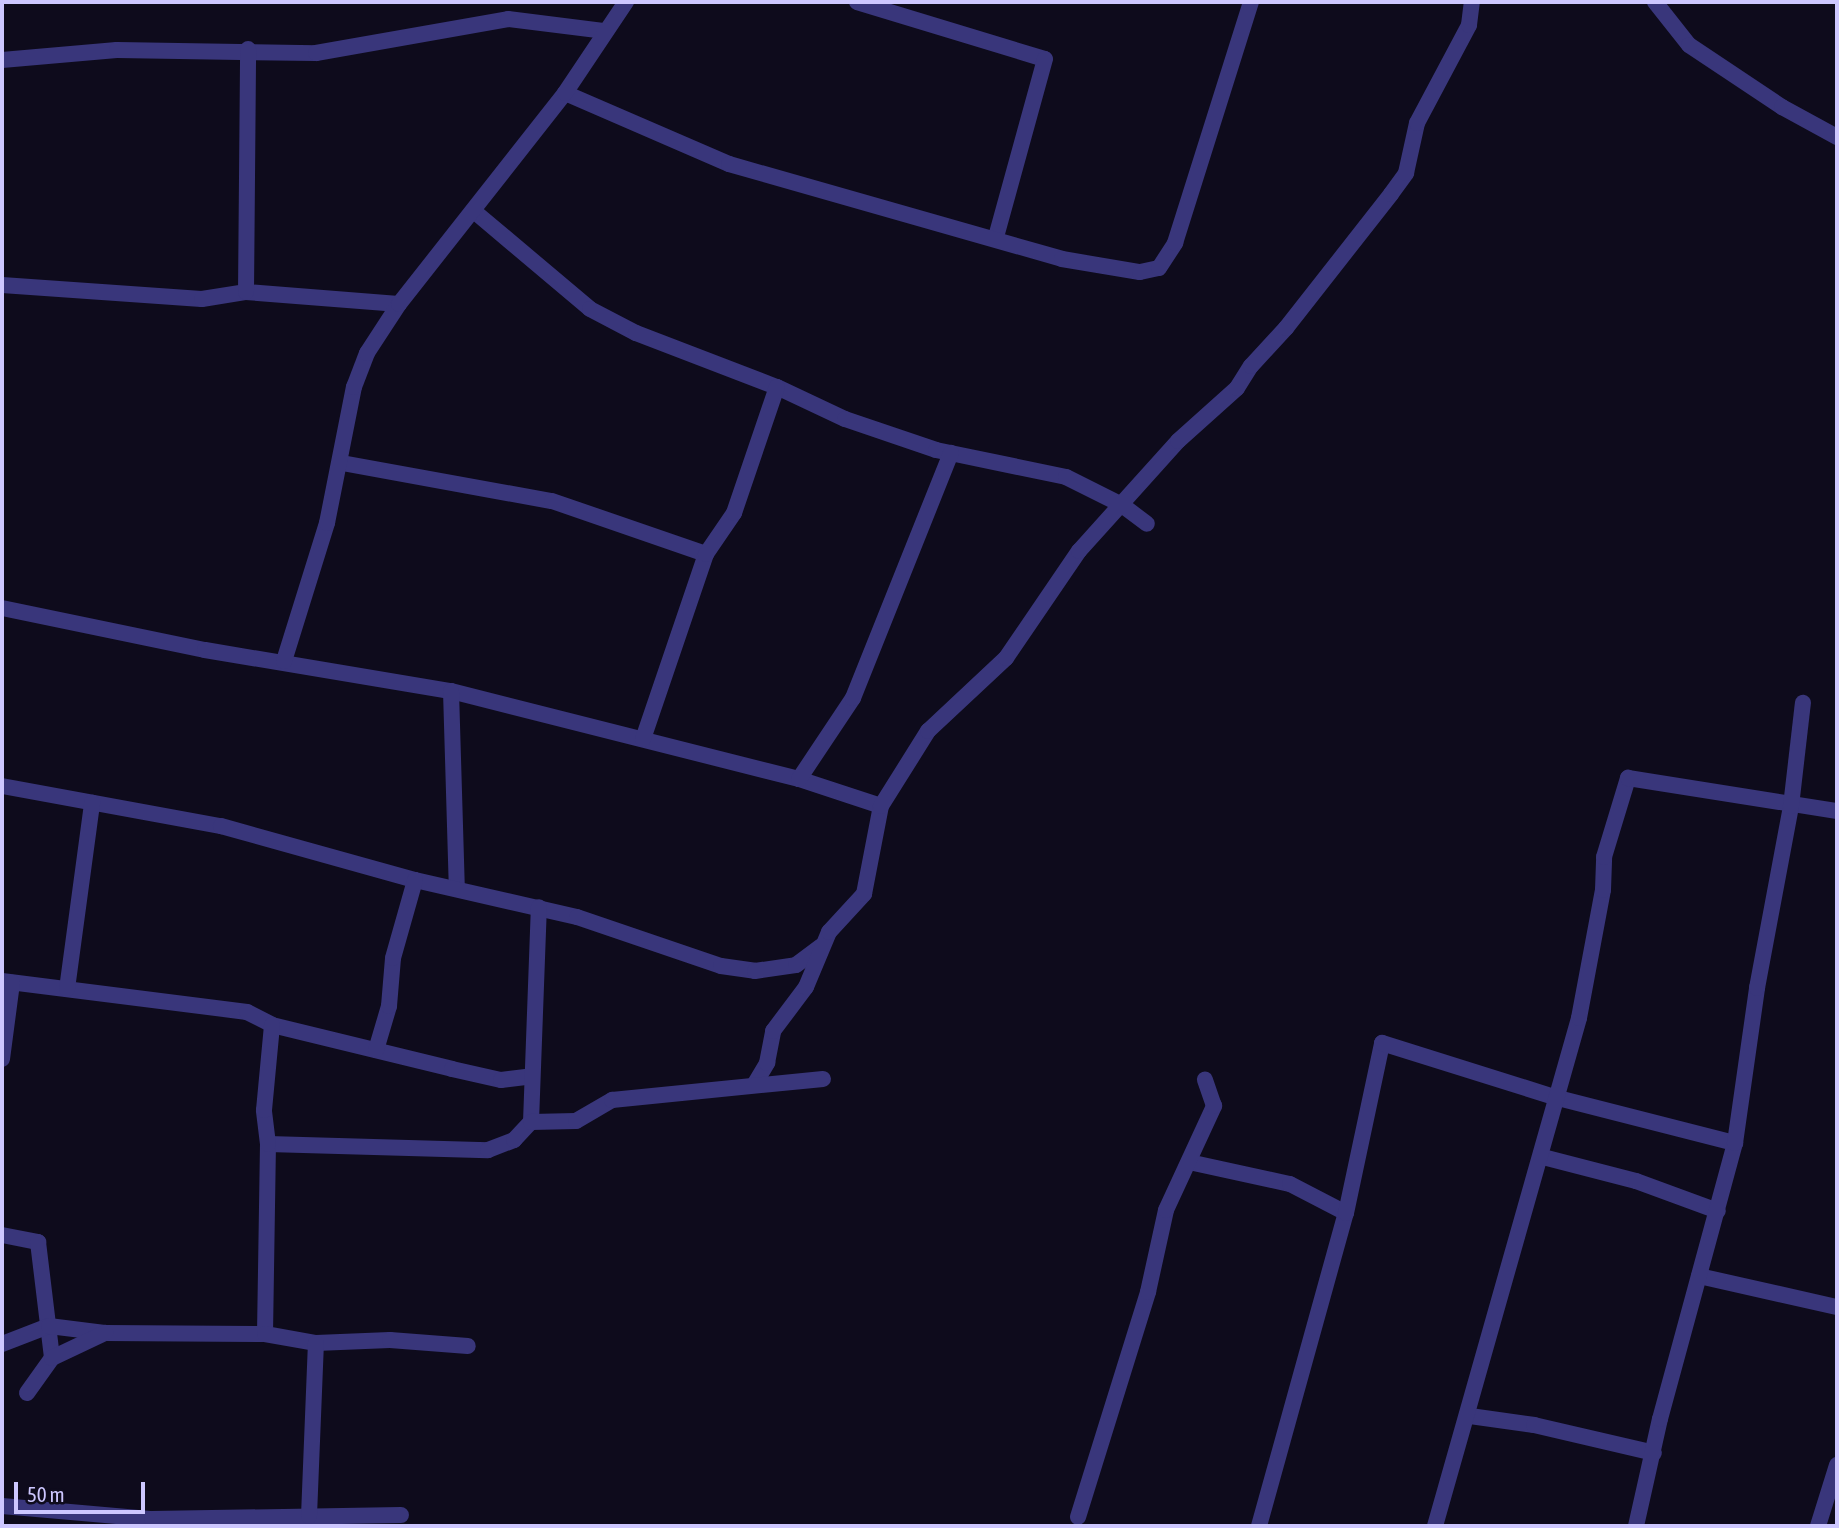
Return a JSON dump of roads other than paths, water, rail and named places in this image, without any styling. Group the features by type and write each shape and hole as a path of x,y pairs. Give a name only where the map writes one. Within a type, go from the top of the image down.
{"street":[{"path":"284,661 342,463 355,387 366,352 399,304 475,212 565,93 626,2"},
{"path":"858,2 1045,59 996,237"},
{"path":"565,93 729,164 996,237 1062,259 1140,272 1159,268 1175,243 1251,2"},
{"path":"2,786 221,826 415,880 539,907 744,970 796,965 821,946 864,894 881,806 928,731 1006,658 1079,551 1178,441 1237,388 1251,366 1286,328 1406,173 1417,123 1469,25 1472,2"},
{"path":"1655,2 1689,44 1715,63 1837,137"},
{"path":"2,60 117,50 247,49 316,53 508,19 606,31"},
{"path":"246,292 247,49"},
{"path":"475,212 590,309 636,333 777,387 845,419 951,453 1066,477 1122,505 1147,524"},
{"path":"2,285 202,299 246,292 399,304"},
{"path":"643,740 706,554 734,513 777,387"},
{"path":"799,779 853,698 951,453"},
{"path":"342,463 552,502 706,554"},
{"path":"2,608 205,650 284,661 451,691 799,779 881,806"},
{"path":"451,691 457,888"},
{"path":"1636,1526 1735,1143 1757,988 1791,806 1803,704"},
{"path":"1436,1526 1457,1445 1470,1416 1521,1216 1543,1157 1579,1018 1603,890 1604,856 1628,778 1791,806 1837,811"},
{"path":"67,989 92,803"},
{"path":"376,1050 389,1006 393,958 415,880"},
{"path":"268,1144 488,1150 514,1140 531,1122 539,907"},
{"path":"754,1085 767,1063 773,1031 806,988 821,946"},
{"path":"2,1059 7,982 247,1012 272,1025 501,1080 532,1076"},
{"path":"265,1334 268,1144 264,1110 272,1025"},
{"path":"1259,1526 1346,1213 1382,1043 1558,1098 1735,1143"},
{"path":"531,1122 576,1121 612,1100 823,1079"},
{"path":"1078,1517 1148,1292 1166,1210 1214,1106 1205,1080"},
{"path":"1543,1157 1636,1181 1718,1211"},
{"path":"1189,1161 1290,1184 1346,1213"},
{"path":"2,1236 38,1242 51,1358"},
{"path":"1699,1276 1837,1307"},
{"path":"2,1344 49,1326 105,1333 265,1334 316,1343 390,1340 468,1346"},
{"path":"27,1393 51,1358 105,1333"},
{"path":"309,1516 316,1343"},
{"path":"1470,1416 1534,1425 1654,1452"},
{"path":"1818,1526 1837,1465"},
{"path":"2,1506 205,1522 309,1516 401,1515"}]}
